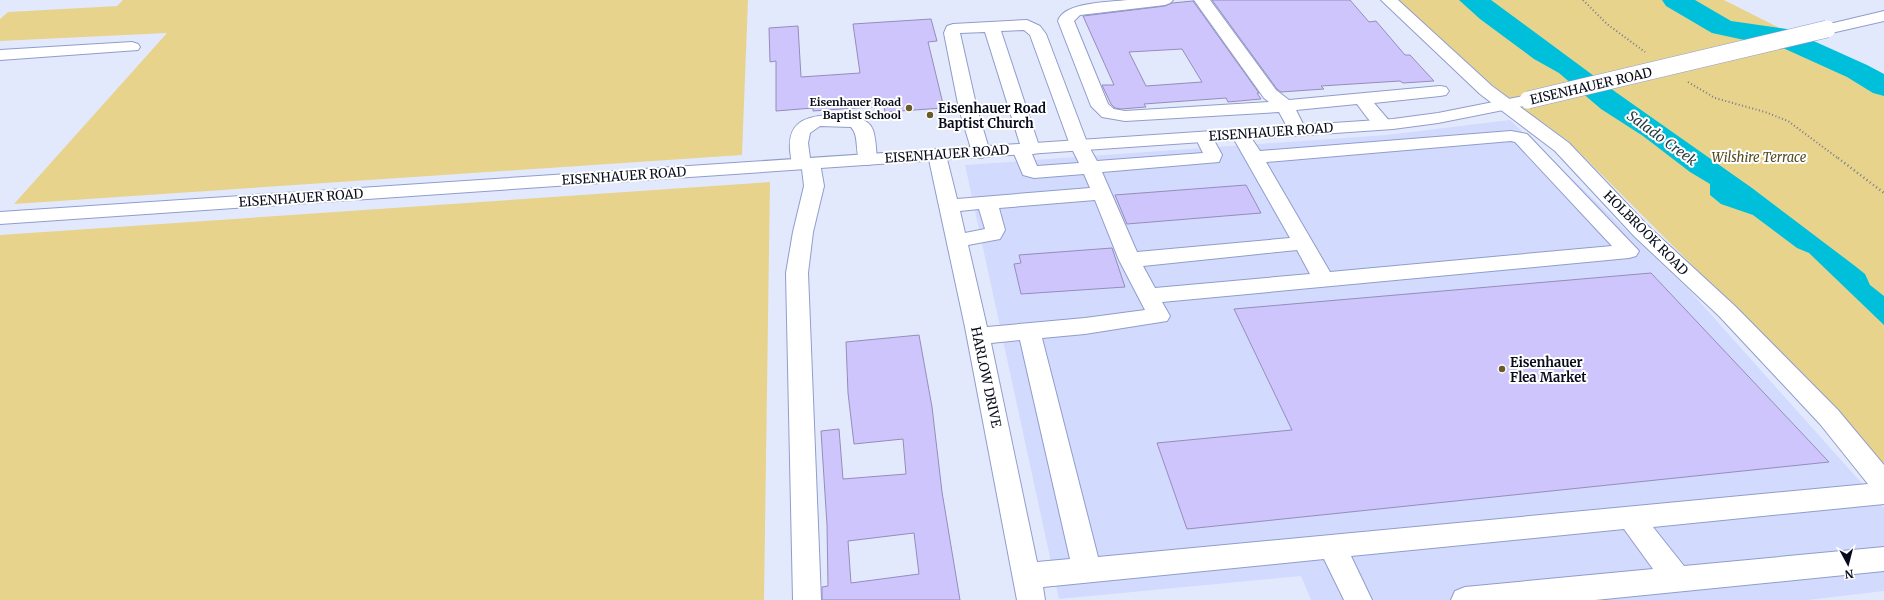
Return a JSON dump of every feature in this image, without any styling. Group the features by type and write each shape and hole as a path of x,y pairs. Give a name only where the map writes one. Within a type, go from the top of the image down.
{"main road":[{"path":"1165,0 1076,11 1067,17 1066,22 1100,106 1108,113 1125,116 1284,106 1440,91"},
{"path":"1202,0 1270,94 1284,106 1297,130"},
{"name":"HOLBROOK ROAD","path":"1389,0 1486,90 1562,147 1628,217 1727,311 1829,417 1884,484"},
{"name":"EISENHAUER ROAD","path":"0,218 1026,149 1382,124 1438,118 1507,106 1884,16"},
{"path":"978,336 1085,326 1159,316 1130,260 1091,168 1079,145 1038,34 1034,29 1026,25 953,29 952,33 968,109 981,152"},
{"path":"991,26 1026,149 1030,171 1091,168 1212,158 1213,155 1206,111"},
{"path":"0,54 132,47"},
{"path":"1362,99 1382,124"},
{"path":"807,600 797,273 803,232 814,186 806,164 800,133 811,123 820,121 838,120 857,123 864,130 868,159"},
{"path":"1240,134 1324,280"},
{"path":"1254,157 1511,136 1521,138 1629,251"},
{"name":"HARLOW DRIVE","path":"937,155 978,336 1029,588"},
{"path":"948,206 1102,193"},
{"path":"956,241 992,234 995,230 987,202"},
{"path":"1600,219 1628,217"},
{"path":"1130,260 1302,243"},
{"path":"1148,296 1660,249"},
{"path":"1029,331 1087,570"},
{"path":"1029,588 1087,570 1884,493"},
{"path":"1631,518 1677,579"},
{"path":"1332,546 1358,600"},
{"path":"1465,600 1884,559"}],"path":[{"path":"1583,0 1607,24 1646,53"},
{"path":"1682,79 1715,98 1765,112 1788,121 1884,193"}],"shaded area":[{"path":"1510,120 1690,291 1884,508 1884,591 1808,600 1311,600 1301,576 1059,599 965,165 1386,135"}],"green space":[{"path":"123,0 748,0 742,155 14,204 167,33 0,41 0,19 8,12 117,6"},
{"name":"Wilshire Terrace","path":"1395,0 1724,0 1884,81 1884,466 1836,409 1569,142 1496,88"},
{"path":"770,182 764,600 0,600 0,235"}],"water":[{"name":"Salado Creek","path":"1459,0 1491,0 1617,93 1752,188 1855,266 1865,274 1870,285 1884,296 1884,325 1809,253 1797,248 1753,215 1721,204 1710,195 1710,184 1690,172 1643,136 1601,109 1559,73 1534,59 1480,19"}],"building":[{"path":"1212,0 1350,0 1369,22 1376,21 1405,55 1410,55 1434,81 1403,83 1400,81 1321,86 1324,89 1281,92 1277,89"},
{"path":"1193,1 1259,93 1257,93 1261,99 1228,102 1226,98 1144,104 1146,107 1121,109 1115,108 1111,104 1102,85 1114,85 1083,16 1165,6 1172,3","holes":["1182,49 1202,82 1146,86 1129,52"]},
{"path":"931,19 937,41 928,42 944,108 885,112 884,106 813,111 813,108 776,111 776,61 770,62 769,28 798,26 801,77 860,73 853,24"},
{"path":"1246,185 1261,213 1127,224 1115,195"},
{"path":"1112,248 1125,287 1021,294 1014,264 1021,263 1019,255"},
{"name":"Eisenhauer Flea Market","path":"1651,273 1829,462 1187,529 1157,443 1292,430 1234,309"},
{"path":"919,335 932,407 942,492 960,600 822,600 822,587 828,586 827,525 821,431 839,429 843,479 906,474 903,439 854,444 848,393 846,342","holes":["914,533 919,574 851,583 848,541"]}],"waterway":[{"path":"1675,0 1722,27 1749,33 1777,35 1857,71 1884,87"}],"place":[{"name":"Eisenhauer Road Baptist School","path":"909,108"},
{"name":"Eisenhauer Road Baptist Church","path":"930,115"},
{"name":"Eisenhauer Flea Market","path":"1502,369"}]}
